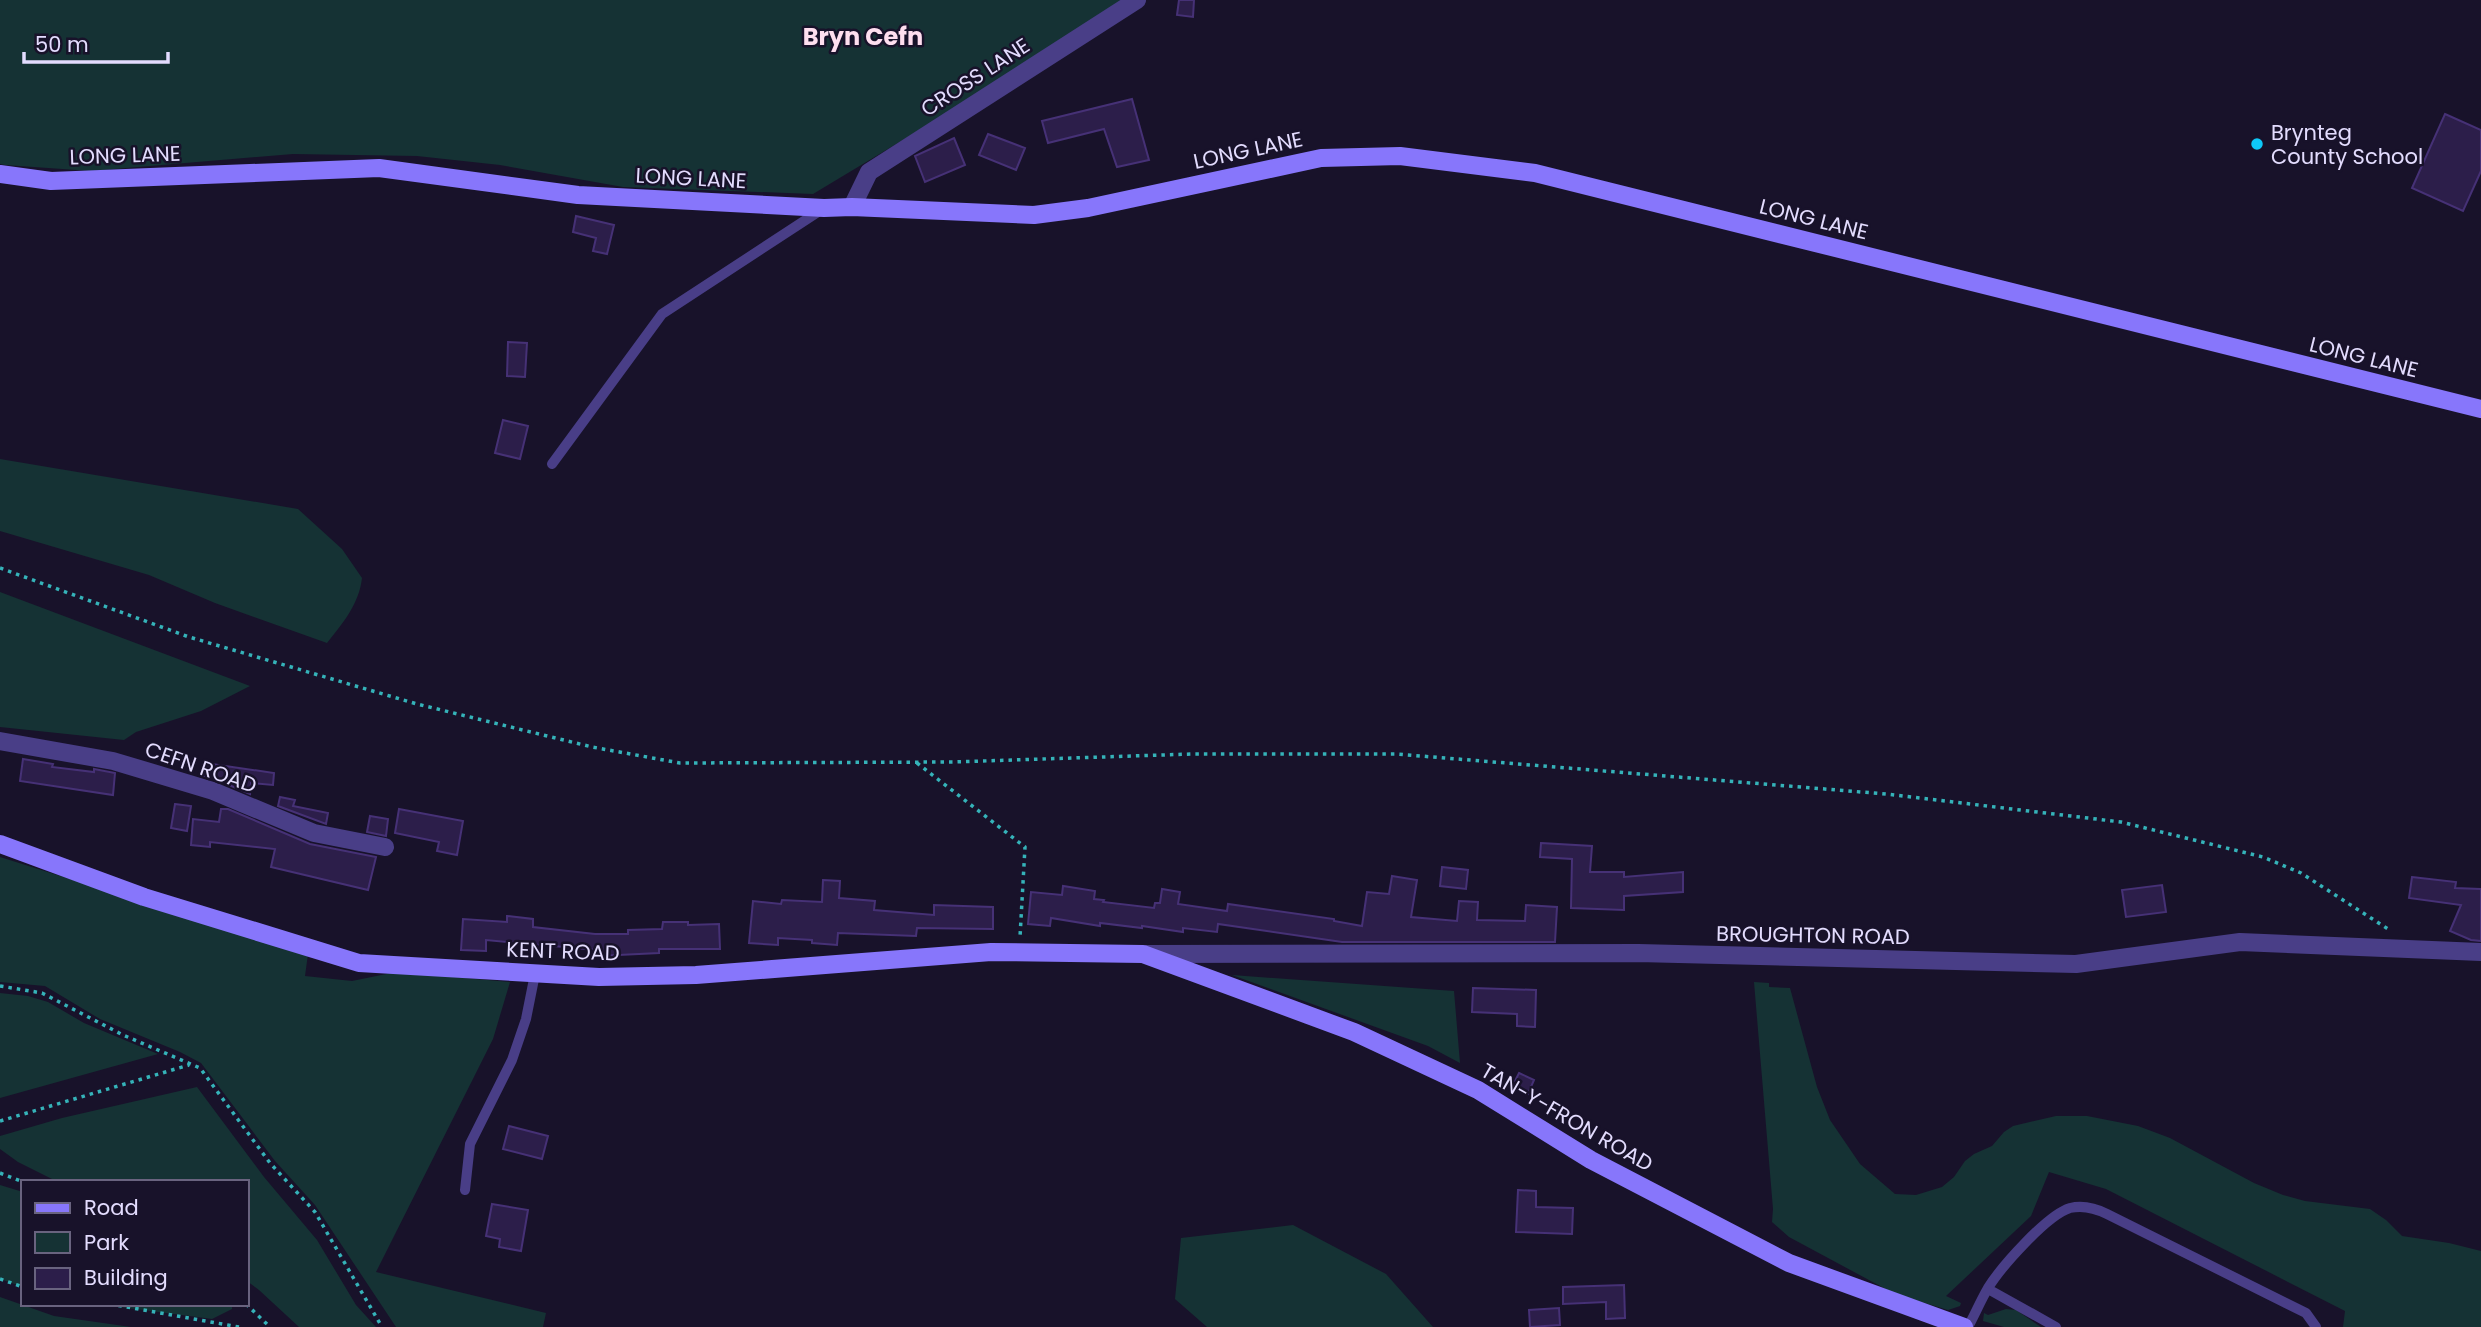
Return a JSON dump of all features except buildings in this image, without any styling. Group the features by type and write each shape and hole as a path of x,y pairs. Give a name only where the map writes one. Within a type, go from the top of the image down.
{"street":[{"name":"CROSS LANE","path":"852,207 869,172 1137,0"},
{"name":"LONG LANE","path":"0,174 51,181 379,168 578,195 824,208 1034,215 1087,208 1321,158 1400,156 1535,173 2481,409"},
{"name":"CEFN ROAD","path":"0,741 113,761 213,791 314,833 385,847"},
{"name":"KENT ROAD","path":"0,844 144,897 359,964 599,977 696,975 991,952 1143,954"},
{"name":"BROUGHTON ROAD","path":"1143,954 1638,953 2076,964 2240,942 2481,952"},
{"name":"TAN-Y-FRON ROAD","path":"1143,954 1354,1032 1478,1090 1591,1160 1789,1263 1966,1327"}],"lane":[{"path":"552,464 662,314 824,208"},
{"path":"465,1190 470,1144 512,1060 526,1020 535,974"},
{"path":"1966,1327 1988,1289 2025,1244 2053,1217 2068,1209 2085,1207 2107,1214 2306,1313 2316,1327"},
{"path":"1988,1289 2056,1327"}],"path":[{"path":"0,568 189,637 417,704 592,747 680,763 916,762 1191,754 1396,754 1886,794 2122,822 2263,857 2301,873 2396,934"},
{"path":"916,762 1025,847 1019,953"},
{"path":"0,985 42,993 123,1035 200,1068 270,1163 315,1212 382,1327"},
{"path":"0,1121 192,1064"},
{"path":"0,1173 21,1181"},
{"path":"0,1279 21,1286"},
{"path":"121,1306 239,1327"},
{"path":"248,1306 270,1327"}],"green space":[{"path":"0,0 1123,0 1049,52 813,194 623,187 500,165 417,156 293,154 91,171 0,164"},
{"path":"0,459 298,509 342,549 362,578 358,596 327,643 215,603 149,575 0,531"},
{"path":"0,592 250,686 201,711 136,732 124,740 0,727"},
{"path":"0,857 308,954 305,976 352,981 396,972 510,982 493,1039 376,1272 546,1313 543,1327 396,1327 315,1205 275,1161 201,1063 100,1019 45,986 0,982"},
{"path":"1232,975 1454,991 1460,1063 1428,1046"},
{"path":"1754,982 1769,983 1769,987 1790,988 1817,1087 1830,1120 1860,1164 1895,1194 1916,1195 1942,1187 1954,1177 1965,1161 1992,1146 2013,1126 2056,1116 2087,1116 2138,1126 2170,1138 2254,1183 2283,1195 2305,1201 2370,1209 2402,1236 2481,1251 2481,1327 2343,1327 2345,1311 2106,1189 2049,1172 2031,1216 1946,1296 1961,1303 1960,1306 1948,1310 1895,1294 1789,1237 1772,1222"},
{"path":"0,993 28,996 48,1002 84,1023 158,1054 0,1098"},
{"path":"197,1087 264,1177 317,1240 356,1305 376,1327 299,1327 248,1282 248,1180 54,1180 18,1162 0,1149 0,1136 62,1118"},
{"path":"0,1185 21,1191 21,1286 0,1279"},
{"path":"1293,1225 1386,1274 1433,1327 1207,1327 1175,1299 1181,1238"},
{"path":"0,1297 54,1316 131,1327 0,1327"},
{"path":"112,1306 232,1306 232,1309 212,1319"},
{"path":"2006,1309 2016,1310 2041,1327 2004,1327 1983,1321 1984,1313 1988,1315"}],"place":[{"name":"Brynteg County School","path":"2257,144"}],"district":[{"name":"Bryn Cefn","path":"863,36"}]}
